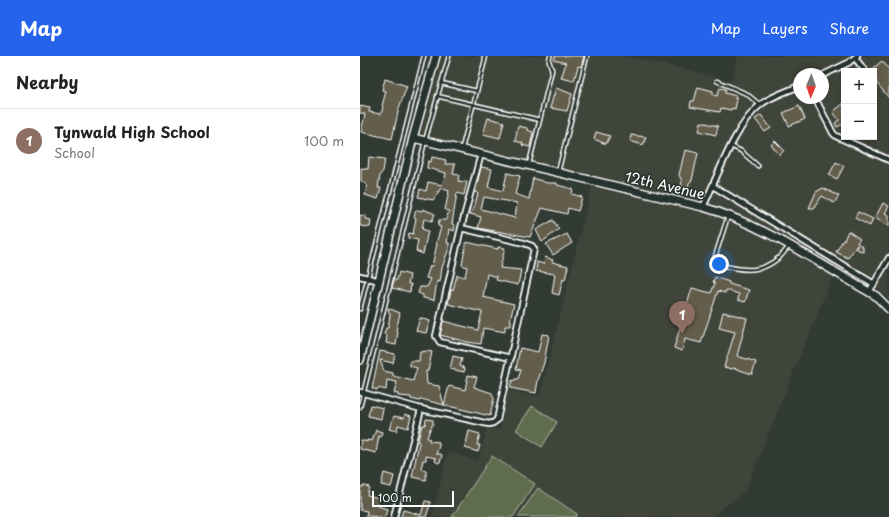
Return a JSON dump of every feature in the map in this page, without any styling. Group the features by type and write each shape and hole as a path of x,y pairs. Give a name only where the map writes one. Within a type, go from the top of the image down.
{"street":[{"path":"360,360 413,138 436,56"},
{"path":"829,72 856,57 862,68"},
{"path":"703,207 731,146 745,121 760,105 793,89"},
{"path":"818,104 836,136 889,160"},
{"name":"12th Avenue","path":"413,138 703,207 728,216 789,246 876,296 889,309"},
{"path":"481,154 436,334 440,342 511,358"},
{"path":"713,186 874,284"},
{"path":"362,393 421,409 489,424 497,420 534,249 532,246 524,243 462,228"},
{"path":"869,292 889,258"},
{"path":"360,276 380,281"},
{"path":"394,517 421,409"}],"lane":[{"path":"360,310 424,56"},
{"path":"360,408 362,393 448,56"},
{"path":"462,150 485,60 484,56"},
{"path":"529,165 552,70 549,61 550,56"},
{"path":"558,172 587,56"},
{"path":"717,81 747,94 760,105"},
{"path":"441,83 477,92"},
{"path":"437,96 473,106 540,120"},
{"path":"731,146 741,151 758,166"},
{"path":"728,216 713,264 736,269 752,270 766,267 782,256 789,246"}],"shaded area":[{"path":"440,56 624,56 692,71 731,82 738,56 889,56 889,300 883,294 837,271 832,277 745,491 711,517 432,517 448,452 478,461 487,429 500,430 508,390 540,397 594,178 418,137"}],"green space":[{"path":"532,406 557,422 542,447 516,430"},
{"path":"492,456 535,484 513,517 452,517"},
{"path":"538,488 577,514 576,517 518,517"}],"building":[{"path":"555,56 584,56 581,67 578,66 574,81 561,78 566,63 554,60"},
{"path":"882,61 889,69 889,98 877,83 877,68 874,68"},
{"path":"385,79 407,86 399,108 392,139 361,132 365,114 360,113 360,106 370,108 369,112 381,114 386,91 382,90"},
{"path":"698,87 713,91 713,95 717,96 720,88 726,89 725,93 736,96 735,99 737,99 735,109 732,108 731,110 721,108 720,112 690,107 691,101 694,101"},
{"path":"556,88 572,94 567,111 550,108"},
{"path":"841,105 841,125 837,127 835,123 839,120 833,112"},
{"path":"799,106 805,119 789,126 783,113"},
{"path":"761,115 771,128 765,132 755,119"},
{"path":"488,118 504,122 500,138 483,134"},
{"path":"701,122 718,126 716,135 699,131"},
{"path":"518,126 527,128 527,130 533,132 530,147 515,141"},
{"path":"596,132 610,136 606,144 594,139"},
{"path":"631,135 646,137 643,145 630,141"},
{"path":"775,141 784,150 780,155 771,145"},
{"path":"685,150 698,153 692,180 689,183 688,188 681,186 682,181 679,175"},
{"path":"369,157 385,159 383,171 380,175 378,188 381,188 378,199 365,195 367,185 361,181 361,168 368,169"},
{"path":"432,157 446,160 445,164 455,164 453,174 459,175 458,181 467,182 464,195 457,193 452,224 455,225 454,231 449,229 447,243 449,243 449,248 442,268 440,282 437,281 434,300 423,298 423,295 418,293 420,287 427,287 431,279 426,278 430,266 432,266 441,227 438,226 439,220 446,220 449,211 445,210 449,191 441,188 433,200 418,197 420,189 426,191 428,182 442,185 445,178 446,173 427,168 428,161 431,162"},
{"path":"836,162 844,166 837,179 829,175"},
{"path":"481,167 492,169 488,187 503,191 507,173 520,176 515,194 529,199 533,178 547,183 557,183 557,185 573,189 572,194 582,197 578,211 568,208 567,214 542,208 530,237 478,228 481,217 470,214 474,208 478,193 475,192","holes":["484,197 517,203 515,218 481,209"]},
{"path":"823,188 839,196 834,203 822,196 814,208 809,208 816,192"},
{"path":"883,203 889,206 885,213 889,215 889,226 875,218"},
{"path":"423,209 435,214 432,221 424,219 422,229 428,231 423,254 416,251 418,240 408,238 409,233 413,234 416,210 422,211"},
{"path":"858,212 873,219 870,226 855,218"},
{"path":"360,215 366,216 365,219 371,220 370,227 360,226"},
{"path":"553,220 559,229 542,242 536,230"},
{"path":"848,231 860,239 857,243 863,247 863,252 857,249 857,245 848,258 836,252"},
{"path":"567,234 572,243 553,255 546,244"},
{"path":"466,242 498,249 498,247 505,248 500,268 521,270 518,285 496,280 497,277 487,274 483,297 514,304 510,320 511,326 505,326 505,332 483,328 481,344 440,335 443,321 478,330 482,312 448,304 451,290 453,290 457,275 465,277 467,267 462,265"},
{"path":"545,257 553,260 552,262 568,266 565,280 563,279 559,295 552,293 555,274 536,271 537,262 544,264"},
{"path":"399,272 410,275 408,284 411,284 410,292 392,288 394,280 397,280"},
{"path":"715,277 729,282 729,284 749,290 745,302 738,300 739,294 726,290 725,293 718,291 701,343 685,339 682,351 674,348 692,288 711,293 715,283 713,282"},
{"path":"388,308 400,313 396,331 398,331 396,345 386,343 387,336 384,334 386,328 388,328 390,315"},
{"path":"723,312 747,318 737,356 756,362 752,374 734,368 724,367 735,332 719,328"},
{"path":"420,318 430,321 426,333 416,331"},
{"path":"542,334 549,335 544,363 538,380 536,393 510,388 512,380 514,381 515,379 518,379 521,370 516,369 520,348 538,352"},
{"path":"380,351 395,354 393,363 380,360 384,371 393,373 393,376 413,381 417,368 410,366 410,361 419,361 420,352 432,352 428,371 426,371 427,384 439,386 444,405 421,399 420,401 411,399 411,397 398,396 398,394 394,393 397,382 387,380 386,390 378,388 377,390 372,388"},
{"path":"453,356 462,358 460,366 465,368 464,372 450,369"},
{"path":"468,375 477,377 474,387 492,393 494,398 490,416 444,405 449,386 465,390"},
{"path":"371,405 383,408 381,419 368,416"},
{"path":"405,414 411,416 408,428 398,425 397,431 389,429 394,416 404,418"},
{"path":"426,419 433,420 433,424 427,438 430,439 429,441 439,442 436,454 441,454 442,456 440,462 438,463 435,461 436,458 426,456 426,460 423,460 421,469 426,470 426,480 412,477 419,443 418,441 422,425 425,425"},
{"path":"376,430 382,432 381,437 379,436 376,453 360,449 361,440 367,442 367,440 372,441"},
{"path":"469,431 480,434 477,445 480,445 478,452 465,448"},
{"path":"384,473 394,476 391,487 381,485"},
{"path":"363,485 369,487 367,495 379,498 378,506 387,509 385,517 366,516 367,511 360,510 360,487 363,487"},
{"path":"425,501 431,502 426,517 401,517 403,510 421,515"}],"place":[{"name":"Tynwald High School","path":"682,334"}]}
